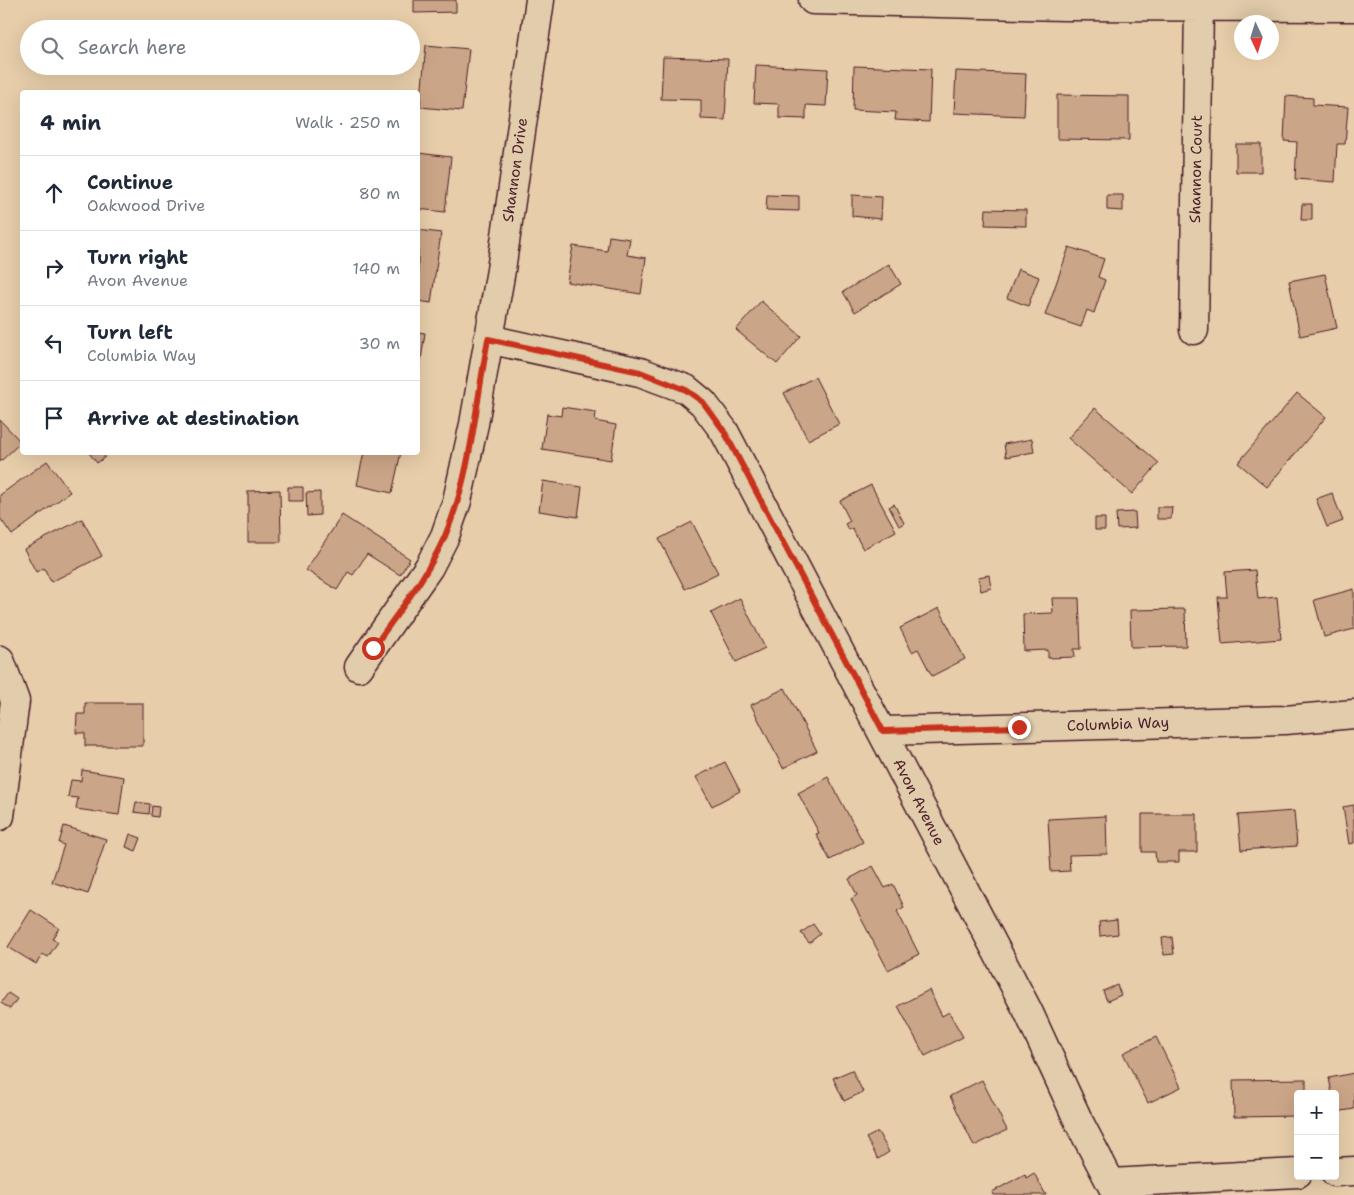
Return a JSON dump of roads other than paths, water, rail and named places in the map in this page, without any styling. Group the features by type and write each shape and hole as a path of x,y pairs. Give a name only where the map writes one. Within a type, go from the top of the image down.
{"street":[{"name":"Shannon Drive","path":"359,667 429,567 445,536 457,501 466,463 502,261 540,0"},
{"path":"813,0 889,3 1354,7"},
{"name":"Shannon Court","path":"1194,330 1199,7"},
{"name":"Avon Avenue","path":"488,339 640,372 686,390 703,402 724,431 883,731 1028,1011 1079,1122 1114,1189"},
{"path":"0,660 15,701 0,816"},
{"name":"Columbia Way","path":"883,731 1275,720 1354,714"},
{"path":"1339,1172 1354,1171"},
{"path":"1114,1189 1294,1173"}]}
